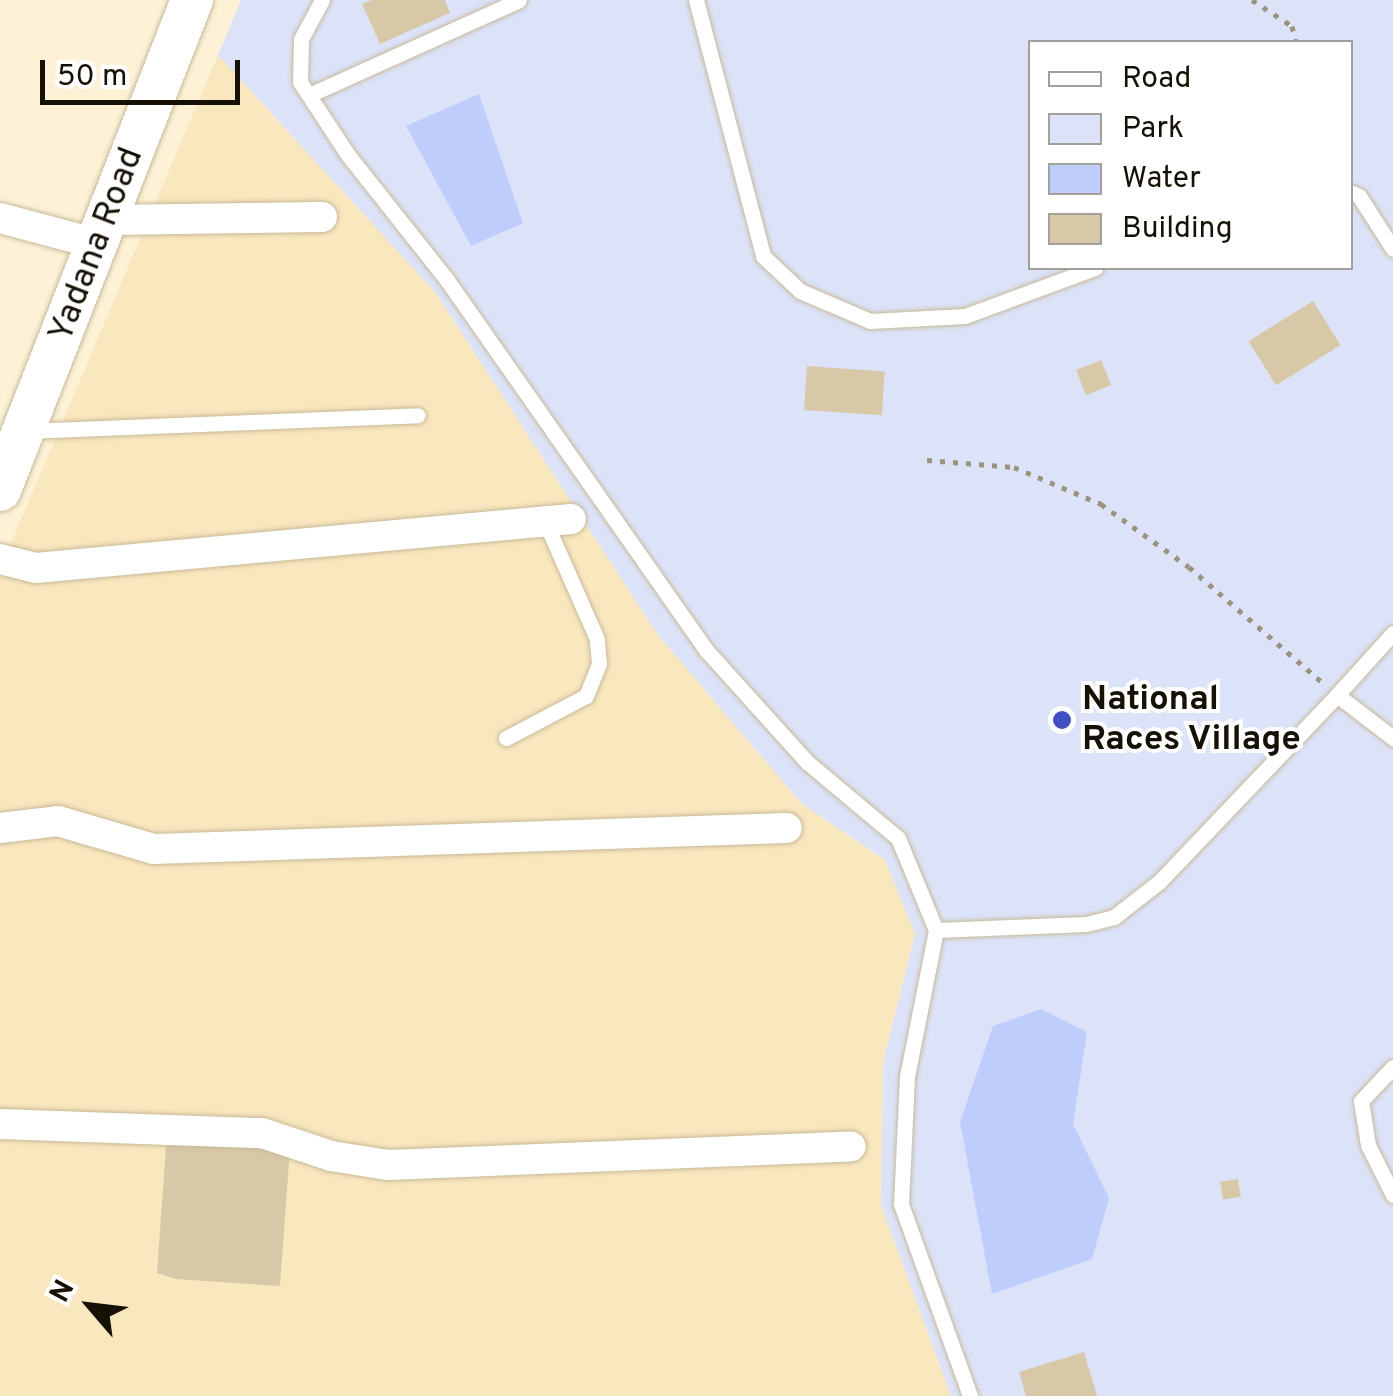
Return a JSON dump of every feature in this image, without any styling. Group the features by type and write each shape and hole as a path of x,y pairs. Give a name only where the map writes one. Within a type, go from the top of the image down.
{"main road":[{"name":"Yadana Road","path":"0,490 192,0"}],"street":[{"path":"0,218 102,232 322,217"},
{"path":"0,560 36,568 558,520"},
{"path":"0,828 58,821 154,849 787,828"},
{"path":"0,1124 262,1133 330,1156 388,1166 851,1146"}],"lane":[{"path":"322,0 301,39 300,82 348,155 448,280 707,650 807,762 898,838 936,930 907,1077 901,1204 970,1396"},
{"path":"309,95 518,0"},
{"path":"696,0 763,256 800,291 870,321 965,316 1091,270"},
{"path":"1353,194 1393,249"},
{"path":"24,431 418,415"},
{"path":"506,738 586,696 599,664 597,639 558,520"},
{"path":"936,930 1086,924 1114,917 1160,881 1393,633"},
{"path":"1337,695 1393,738"},
{"path":"1393,1067 1361,1102 1368,1145 1393,1195"}],"path":[{"path":"1252,0 1292,26 1296,40"},
{"path":"927,460 1014,467 1101,504 1189,566 1337,695"}],"shaded area":[{"path":"218,55 435,292 658,635 802,804 885,860 915,934 883,1063 881,1204 951,1396 0,1396 0,569"}],"green space":[{"name":"National Races Village","path":"241,0 1393,0 1393,1396 951,1396 881,1205 883,1063 915,934 885,860 802,804 658,635 435,292 218,55"}],"water":[{"path":"479,94 523,223 471,246 406,126"},
{"path":"1041,1009 1087,1032 1073,1124 1109,1198 1092,1259 992,1294 960,1122 993,1026"}],"building":[{"path":"372,0 445,0 450,13 380,44 362,4"},
{"path":"1313,301 1341,345 1276,385 1249,341"},
{"path":"1101,360 1111,385 1086,395 1076,370"},
{"path":"807,366 885,371 882,415 804,410"},
{"path":"205,1140 290,1148 280,1286 176,1279 157,1273 166,1146"},
{"path":"1238,1179 1241,1197 1223,1200 1220,1182"},
{"path":"1084,1352 1097,1396 1026,1396 1019,1372"}],"place":[{"name":"National Races Village","path":"1062,720"}]}
